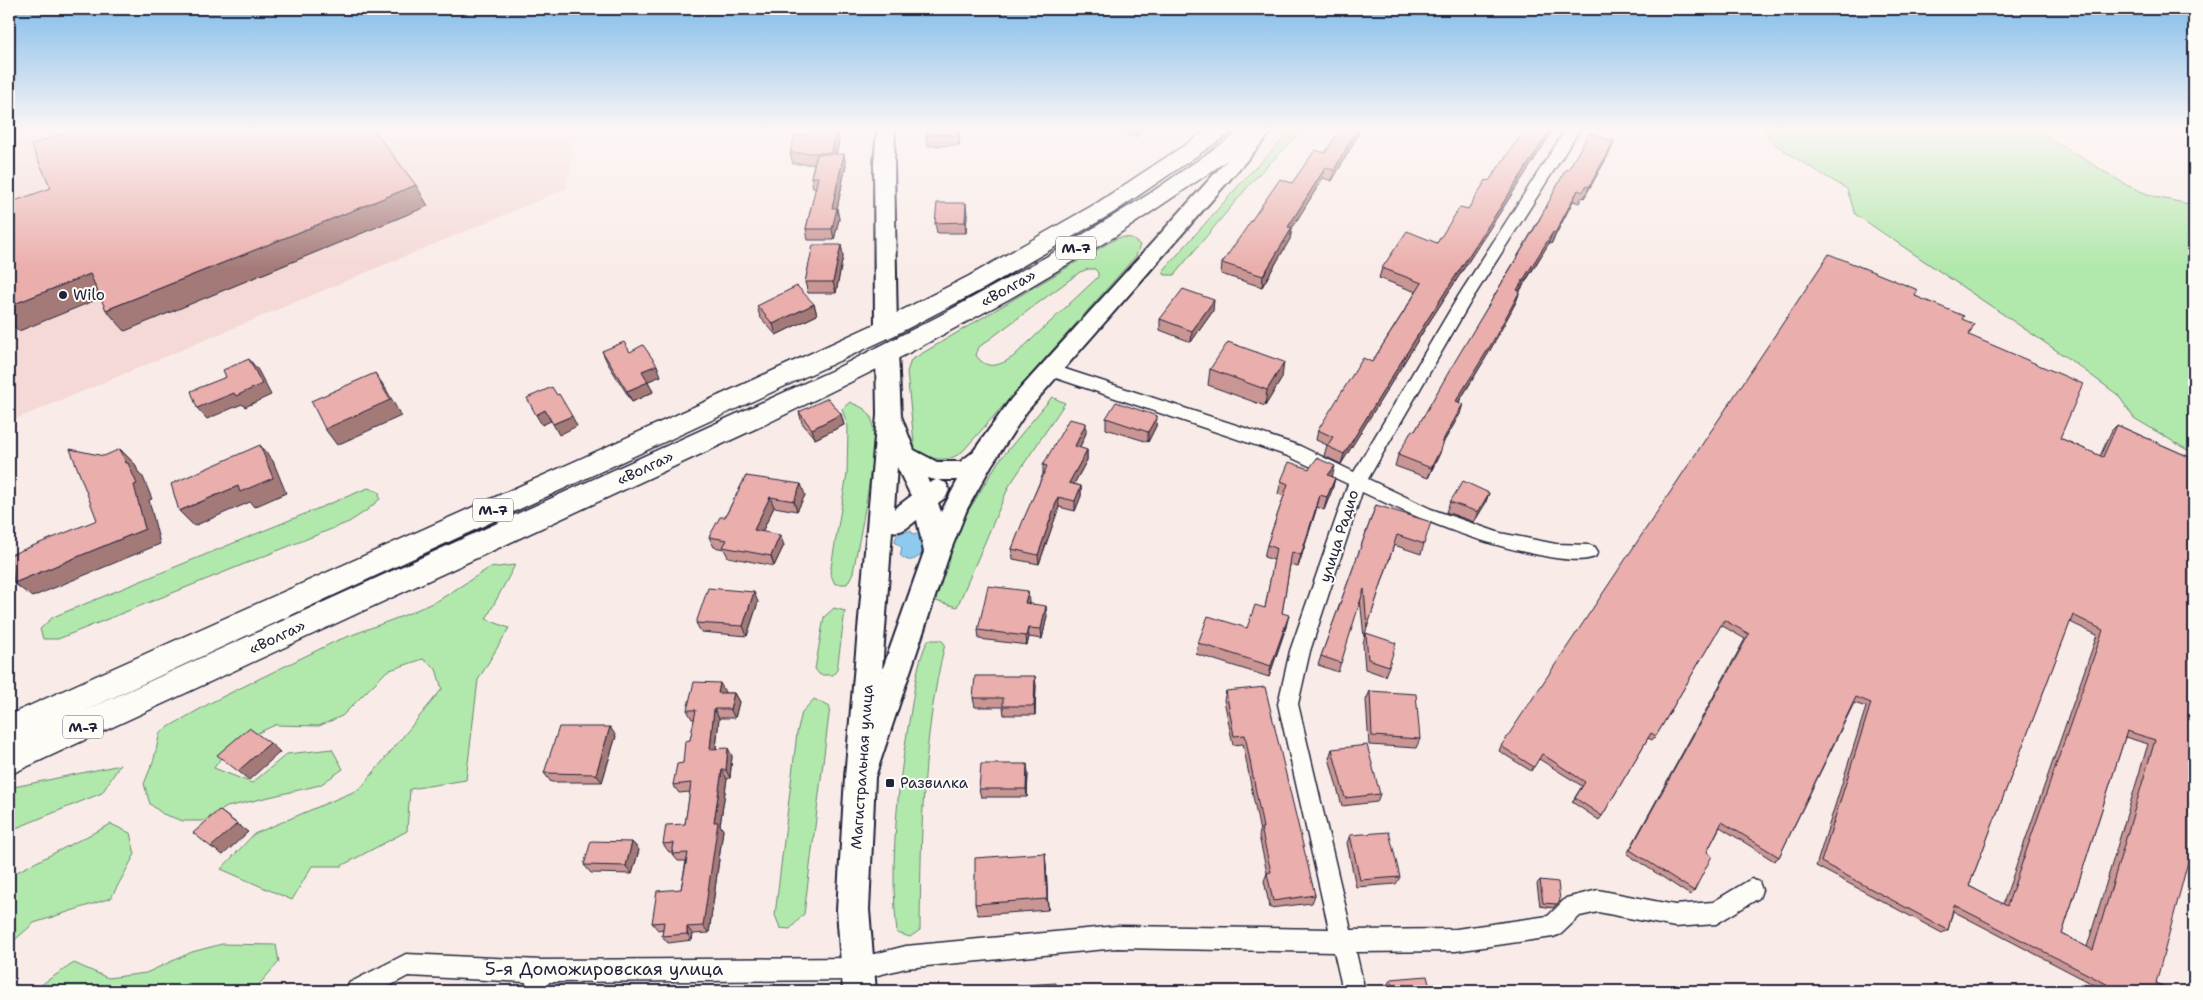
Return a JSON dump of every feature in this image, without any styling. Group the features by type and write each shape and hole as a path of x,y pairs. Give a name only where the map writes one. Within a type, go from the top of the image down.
{"highway":[{"name":"«Волга»","path":"9,760 837,379 887,341 977,282 1105,208 1153,176"},
{"name":"«Волга»","path":"9,730 590,466 887,341 1029,276 1119,223 1191,176"}],"main road":[{"path":"884,176 889,415 904,456 925,499 935,541"},
{"path":"860,777 935,541 955,508 973,465 1019,405 1223,176"},
{"name":"Магистральная улица","path":"858,980 853,910 860,777 888,532 889,415"},
{"path":"904,456 934,471 973,465"},
{"path":"888,532 925,499 973,465"},
{"path":"888,532 935,541"}],"street":[{"name":"улица Радио","path":"1354,991 1288,704 1300,651 1357,482 1464,299 1543,176"},
{"path":"1050,370 1294,451 1425,514 1500,540 1556,551 1589,552"},
{"name":"5-я Доможировская улица","path":"357,991 406,965 538,981 858,980 906,957 1117,937 1342,941 1456,940 1553,926 1574,906 1598,901 1675,916 1716,913 1751,890"}],"shaded area":[{"path":"9,176 569,176 566,189 9,422"}],"green space":[{"path":"1247,176 1257,176 1174,275 1165,275 1163,271"},
{"path":"1825,176 2111,176 2128,186 2155,197 2194,205 2194,454 2134,418 2118,395 2069,359 1855,214 1847,189"},
{"path":"1117,238 1131,238 1140,245 1136,256 963,451 952,458 946,459 915,453 907,372 911,360","holes":["1095,269 1098,277 1014,356 1004,362 989,365 980,360 976,355 979,347 1080,272"]},
{"path":"1052,397 1065,403 1009,486 957,607 932,600 961,523 998,462"},
{"path":"850,402 865,409 871,417 873,448 868,493 853,573 847,584 835,584 830,573 847,474 848,427 842,409"},
{"path":"368,488 379,492 380,499 349,522 58,639 43,639 40,629 53,617"},
{"path":"515,565 486,619 509,628 478,680 466,780 410,789 407,831 341,866 312,866 292,900 221,869 254,834 360,789 442,689 436,669 423,659 387,671 342,716 319,726 275,725 247,738 221,758 214,768 252,783 287,754 332,749 343,769 320,785 227,807 203,821 183,821 163,814 150,804 144,784 154,759 160,732 212,702 336,641 439,600 489,568"},
{"path":"834,608 845,611 837,670 833,675 820,675 815,669 824,617"},
{"path":"928,640 941,640 945,644 937,679 927,750 922,822 920,930 910,937 897,933 894,849 902,765 915,683 921,657"},
{"path":"814,699 830,707 804,914 790,929 780,928 775,915 797,733 802,712"},
{"path":"120,765 102,793 9,831 9,788"},
{"path":"111,824 130,833 135,854 111,898 34,923 9,945 9,876"},
{"path":"222,944 276,945 279,962 253,991 35,991 74,963 108,978 146,973 192,952"}],"water":[{"path":"911,531 913,534 922,532 927,546 922,548 922,554 911,560 900,555 902,548 895,542 898,534"}],"building":[{"path":"45,176 409,176 416,185 106,310 90,274 9,306 9,203 51,188"},
{"path":"839,176 832,208 837,208 832,229 806,229 818,177 811,177"},
{"path":"1297,176 1320,176 1288,227 1292,228 1263,276 1222,263 1280,179 1292,183"},
{"path":"1493,176 1521,176 1429,317 1344,454 1327,446 1333,437 1318,430 1363,358 1372,362 1422,283 1382,268 1407,231 1437,243 1460,207 1468,209 1486,180 1489,181"},
{"path":"1562,176 1595,176 1589,187 1586,186 1583,192 1578,190 1555,233 1553,232 1517,290 1520,291 1492,343 1456,401 1463,404 1442,442 1444,442 1431,468 1398,455 1412,430 1415,431 1536,226"},
{"path":"937,203 966,203 965,222 935,223"},
{"path":"813,245 841,245 833,282 805,282"},
{"path":"1829,254 1918,290 1915,296 1964,316 1962,319 1974,324 1969,335 2083,384 2060,438 2103,457 2117,425 2194,459 2194,839 2156,983 2173,991 2120,991 1954,905 1948,930 1821,862 1871,703 1856,697 1779,857 1722,822 1707,852 1712,856 1694,891 1630,850 1749,634 1724,620 1656,736 1651,733 1602,816 1575,798 1585,782 1542,754 1534,767 1501,746","holes":["2073,615 2103,630 2007,906 1969,886","2127,731 2155,740 2093,950 2062,934"]},
{"path":"797,286 814,304 773,324 757,306"},
{"path":"1183,289 1214,300 1192,331 1160,319"},
{"path":"624,342 630,352 643,345 657,365 642,371 648,382 627,391 602,351"},
{"path":"1228,342 1284,362 1267,390 1210,369"},
{"path":"249,359 262,384 236,396 234,393 197,408 191,391 226,377 223,370"},
{"path":"375,373 390,400 325,429 311,401"},
{"path":"552,387 557,395 559,394 572,416 553,424 545,410 536,415 527,398"},
{"path":"828,398 841,414 812,429 799,412"},
{"path":"1116,402 1157,416 1148,432 1106,418"},
{"path":"1069,419 1086,423 1075,446 1087,450 1069,483 1081,486 1075,501 1058,497 1038,555 1012,549 1047,466 1043,465"},
{"path":"260,445 273,478 240,492 238,486 179,511 171,484"},
{"path":"70,449 104,456 120,449 137,484 134,485 145,529 14,583 10,555 97,520"},
{"path":"1317,458 1335,466 1328,475 1335,478 1327,497 1320,495 1301,555 1292,552 1282,613 1289,615 1271,666 1198,643 1208,616 1247,628 1255,605 1265,608 1276,548 1267,545 1288,484 1281,481 1289,462 1309,469"},
{"path":"746,476 801,484 794,501 770,497 754,530 780,535 771,556 723,547 727,540 709,537 720,517 725,517"},
{"path":"1463,481 1489,493 1478,512 1450,502"},
{"path":"1376,505 1431,522 1424,544 1397,535 1367,628 1364,589 1341,663 1321,656"},
{"path":"988,586 1028,591 1025,603 1046,606 1041,629 1028,628 1026,636 978,630"},
{"path":"708,588 754,592 743,626 696,623"},
{"path":"1366,633 1396,643 1389,666 1368,659"},
{"path":"975,676 1035,676 1034,706 1003,706 1003,698 973,698"},
{"path":"694,682 720,683 718,693 734,693 730,709 714,709 710,749 728,748 726,770 722,770 714,822 718,822 703,926 687,927 687,934 662,936 664,922 652,923 657,891 681,889 688,853 672,854 674,843 663,844 666,825 685,824 691,783 673,785 677,764 683,763 685,741 690,740 696,710 687,710"},
{"path":"1265,687 1315,895 1273,901 1267,873 1271,872 1261,828 1263,828 1245,735 1234,736 1226,691"},
{"path":"1370,691 1416,694 1420,739 1372,736"},
{"path":"559,727 610,727 596,774 544,773"},
{"path":"249,728 270,743 238,771 217,755"},
{"path":"1367,745 1380,794 1345,798 1332,749"},
{"path":"981,764 1027,764 1026,789 979,789"},
{"path":"219,810 237,824 211,847 193,833"},
{"path":"1389,832 1400,877 1360,880 1350,835"},
{"path":"591,841 632,842 626,866 584,865"},
{"path":"1045,853 1047,899 975,904 975,858"},
{"path":"1540,880 1558,882 1560,901 1557,904 1543,903"},
{"path":"1427,976 1431,991 1394,991 1391,979"},
{"path":"1056,983 1056,991 994,991 994,987"},
{"path":"1328,989 1329,991 1309,991"}],"place":[{"name":"Wilo","path":"63,295"},
{"name":"Развилка","path":"890,783"}]}
